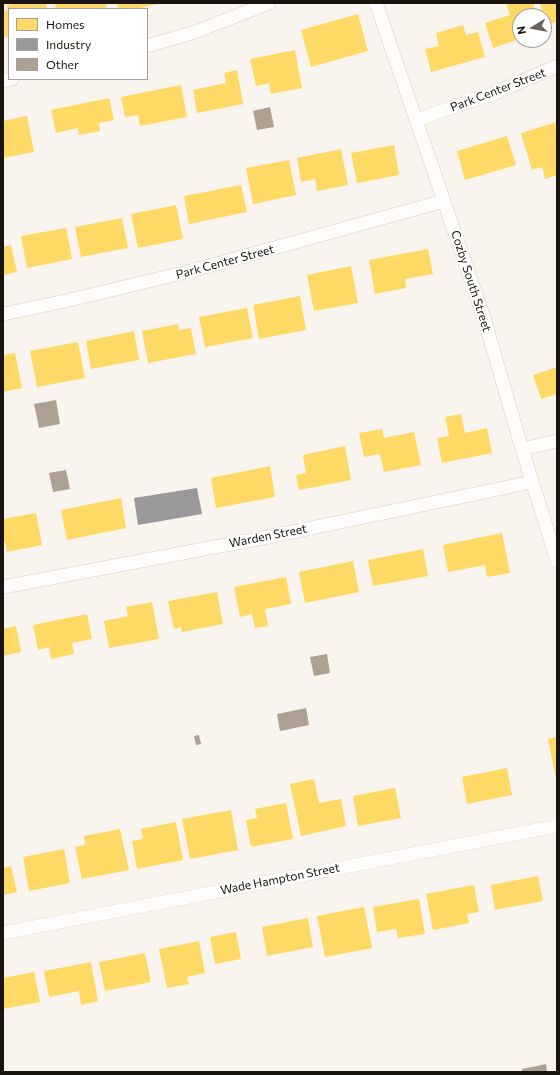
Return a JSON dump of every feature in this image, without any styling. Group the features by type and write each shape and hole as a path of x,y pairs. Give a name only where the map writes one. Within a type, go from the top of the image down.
{"street":[{"path":"148,46 195,32 269,3"},
{"name":"Cozby South Street","path":"376,3 484,318 522,449 557,561"},
{"name":"Park Center Street","path":"416,120 495,93 557,66"},
{"name":"Park Center Street","path":"3,314 187,272 444,201"},
{"path":"522,449 557,441"},
{"name":"Warden Street","path":"3,587 273,536 532,482"},
{"name":"Wade Hampton Street","path":"3,933 557,826"}],"building: Homes":[{"path":"18,3 46,3 47,8 8,8 8,10 7,5"},
{"path":"55,3 106,3 107,8 56,8"},
{"path":"117,3 157,3 140,8 118,8"},
{"path":"506,3 533,3 535,8 512,8 512,42 493,48 485,23 510,15"},
{"path":"540,3 557,3 557,22 552,23 552,8 541,8"},
{"path":"8,10 8,37 3,38 3,11"},
{"path":"358,14 368,51 311,67 301,30"},
{"path":"463,25 466,35 478,32 485,57 431,72 425,49 439,46 436,33"},
{"path":"295,50 302,88 271,94 269,83 256,86 250,59"},
{"path":"237,70 243,104 197,113 193,90 226,83 224,73"},
{"path":"181,85 187,117 140,126 138,115 125,117 121,97"},
{"path":"109,98 114,120 99,123 100,131 79,135 78,128 56,133 51,110"},
{"path":"27,116 34,152 3,158 3,121"},
{"path":"557,122 557,175 545,179 542,167 532,170 521,133"},
{"path":"507,136 516,165 465,180 457,151"},
{"path":"394,145 399,175 357,183 351,153"},
{"path":"341,149 348,185 317,191 315,179 301,182 297,158"},
{"path":"289,160 296,195 253,204 246,168"},
{"path":"241,185 247,212 189,224 184,196"},
{"path":"176,205 183,239 138,248 131,214"},
{"path":"122,218 128,248 81,257 75,227"},
{"path":"66,228 72,259 27,268 21,236"},
{"path":"11,245 17,272 3,275 3,247"},
{"path":"428,249 433,274 405,279 406,288 375,294 369,260"},
{"path":"351,266 358,303 314,311 307,275"},
{"path":"300,296 306,330 259,339 253,305"},
{"path":"247,308 253,338 205,347 199,317"},
{"path":"178,324 179,330 191,328 196,354 148,363 142,331"},
{"path":"134,331 139,360 91,369 86,341"},
{"path":"78,342 85,378 37,387 30,351"},
{"path":"15,353 22,388 3,392 3,355"},
{"path":"557,367 557,394 541,399 533,375"},
{"path":"461,414 465,433 487,428 492,453 442,463 437,438 449,436 445,417"},
{"path":"382,429 384,438 414,432 421,465 384,472 380,454 364,457 359,433"},
{"path":"345,446 351,480 299,490 296,475 306,473 303,455"},
{"path":"270,466 275,497 216,508 211,478"},
{"path":"121,498 126,528 67,540 61,510"},
{"path":"36,513 42,545 7,552 5,542 3,543 3,519"},
{"path":"502,533 510,573 487,577 485,565 448,572 443,545"},
{"path":"423,549 428,576 373,586 368,560"},
{"path":"353,561 359,592 305,603 299,572"},
{"path":"286,577 291,604 265,609 268,626 255,628 252,614 240,617 234,587"},
{"path":"217,592 223,624 182,632 181,627 174,629 168,601"},
{"path":"152,602 159,639 109,648 104,621 128,616 126,607"},
{"path":"87,614 92,639 72,643 74,654 51,659 49,647 38,650 33,625"},
{"path":"16,626 21,652 3,656 3,629"},
{"path":"557,737 557,779 556,779 548,739"},
{"path":"507,768 512,795 467,804 462,777"},
{"path":"314,779 319,803 341,799 346,826 301,836 290,784"},
{"path":"395,788 401,818 358,826 353,796"},
{"path":"286,803 293,839 251,847 246,820 257,818 255,809"},
{"path":"231,810 238,850 190,859 182,819"},
{"path":"176,822 183,860 137,869 132,841 143,839 141,829"},
{"path":"120,829 129,870 82,879 75,847 85,845 84,836"},
{"path":"64,849 70,883 29,891 23,857"},
{"path":"11,866 17,892 3,895 3,868"},
{"path":"538,876 543,901 495,910 491,885"},
{"path":"474,885 479,912 467,914 469,923 433,930 426,894"},
{"path":"419,899 425,934 398,938 396,929 377,932 373,907"},
{"path":"364,907 372,948 325,957 317,916"},
{"path":"308,918 313,947 267,956 262,927"},
{"path":"236,932 241,959 215,964 210,937"},
{"path":"199,941 205,973 187,977 189,984 167,988 159,949"},
{"path":"145,953 151,982 105,991 99,962"},
{"path":"91,962 98,1001 81,1005 79,991 49,997 44,971"},
{"path":"34,972 40,1002 3,1009 3,978"}],"building: Industry":[{"path":"197,488 202,514 138,525 134,498"}],"building: Other":[{"path":"270,107 274,127 257,130 253,111"},
{"path":"56,400 60,424 39,428 34,404"},
{"path":"66,470 70,489 53,492 49,473"},
{"path":"327,654 330,673 314,676 310,657"},
{"path":"306,708 309,725 280,731 277,714"},
{"path":"199,735 201,744 196,745 194,736"},
{"path":"546,1064 547,1072 522,1072 522,1069"}]}
